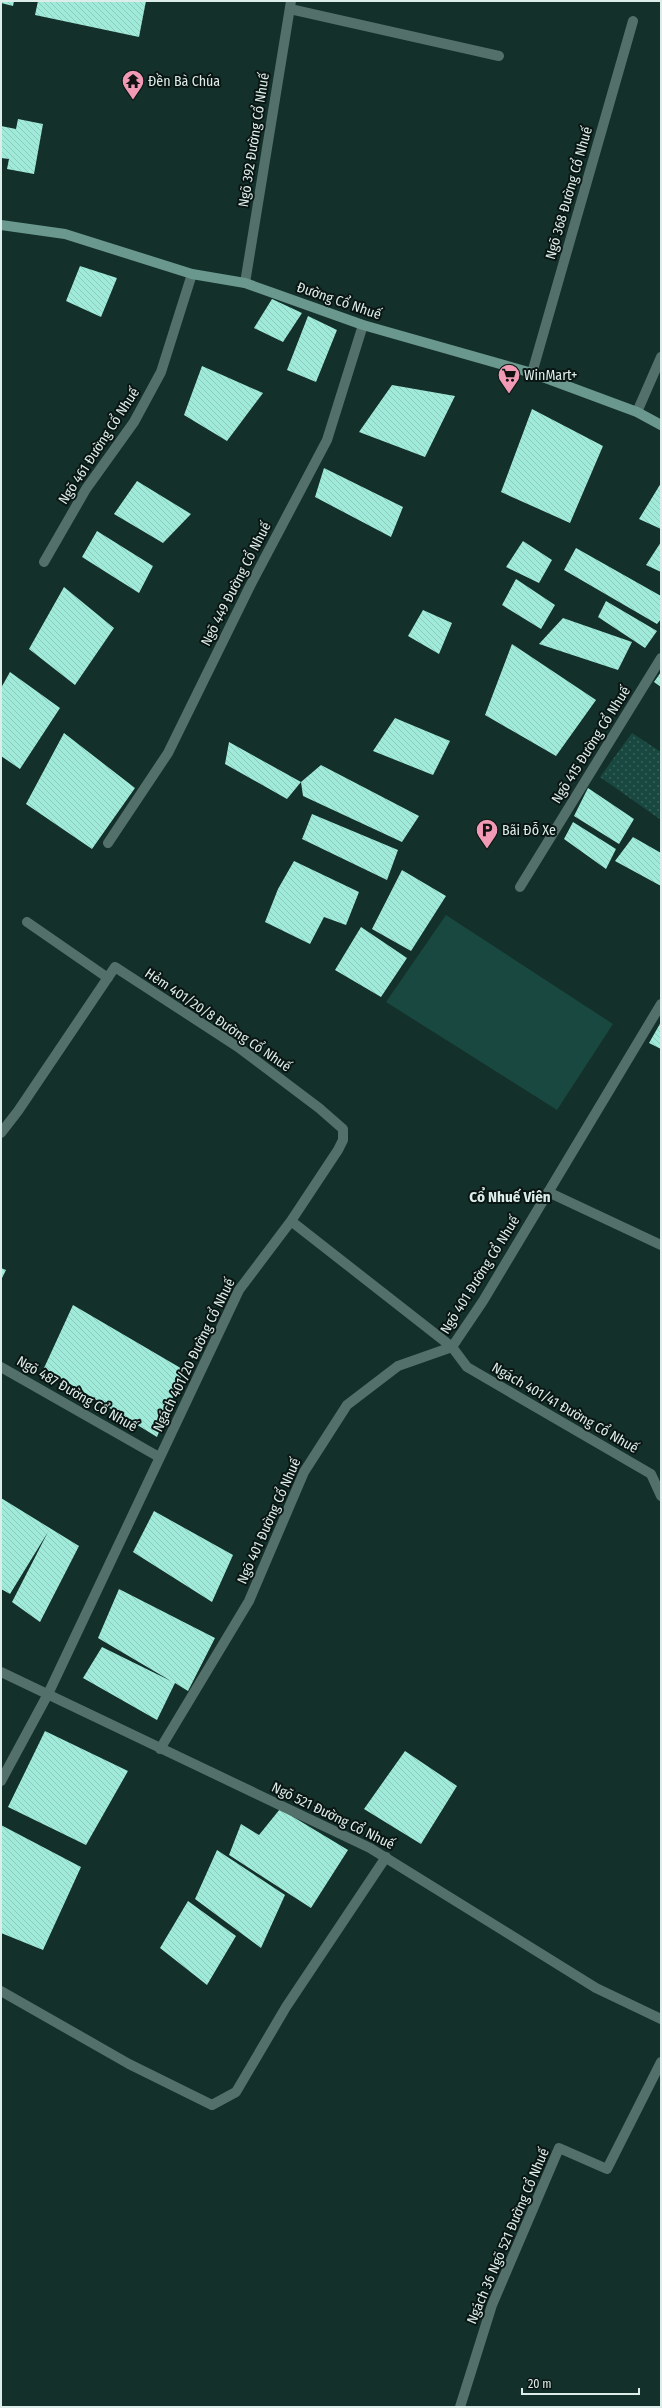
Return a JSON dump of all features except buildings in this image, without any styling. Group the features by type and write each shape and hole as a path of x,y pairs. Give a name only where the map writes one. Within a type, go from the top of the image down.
{"main road":[{"name":"Đường Cổ Nhuế","path":"1,225 65,234 192,274 244,284 363,325 532,372 637,412 661,425"}],"street":[{"path":"290,5 499,56"},
{"name":"Ngõ 392 Đường Cổ Nhuế","path":"244,284 290,5"},
{"name":"Ngõ 368 Đường Cổ Nhuế","path":"532,372 633,21"},
{"name":"Ngõ 461 Đường Cổ Nhuế","path":"44,562 86,489 134,422 161,372 192,274"},
{"name":"Ngõ 449 Đường Cổ Nhuế","path":"108,842 168,753 250,586 327,440 363,325"},
{"path":"637,412 661,357"},
{"name":"Ngõ 415 Đường Cổ Nhuế","path":"520,887 661,658"},
{"path":"1,1133 18,1111 108,978 27,922"},
{"name":"Hẻm 401/20/8 Đường Cổ Nhuế","path":"108,978 115,967 238,1047 319,1108 343,1129 343,1140 338,1150 291,1221"},
{"name":"Ngõ 401 Đường Cổ Nhuế","path":"160,1749 249,1601 304,1472 347,1405 398,1366 452,1347 483,1301 661,1004"},
{"path":"548,1192 661,1245"},
{"path":"291,1221 452,1347"},
{"name":"Ngách 401/20 Đường Cổ Nhuế","path":"1,1781 48,1694 239,1290 291,1221"},
{"name":"Ngách 401/41 Đường Cổ Nhuế","path":"452,1347 467,1367 651,1474 661,1496"},
{"name":"Ngõ 487 Đường Cổ Nhuế","path":"1,1367 159,1457"},
{"name":"Ngõ 521 Đường Cổ Nhuế","path":"1,1672 370,1848 596,1988 661,2020"},
{"path":"1,1991 129,2064 212,2105 236,2092 286,2007 386,1857"},
{"name":"Ngách 36 Ngõ 521 Đường Cổ Nhuế","path":"460,2407 492,2305 559,2148 607,2169 661,2062"}],"green space":[{"path":"632,733 661,752 661,820 600,777"},
{"path":"446,915 613,1024 557,1110 386,1002"}],"place":[{"name":"Đền Bà Chúa","path":"133,100"},
{"name":"WinMart+","path":"509,394"},
{"name":"Bãi Đỗ Xe","path":"487,850"}],"district":[{"name":"Cổ Nhuế Viên","path":"510,1197"}]}
